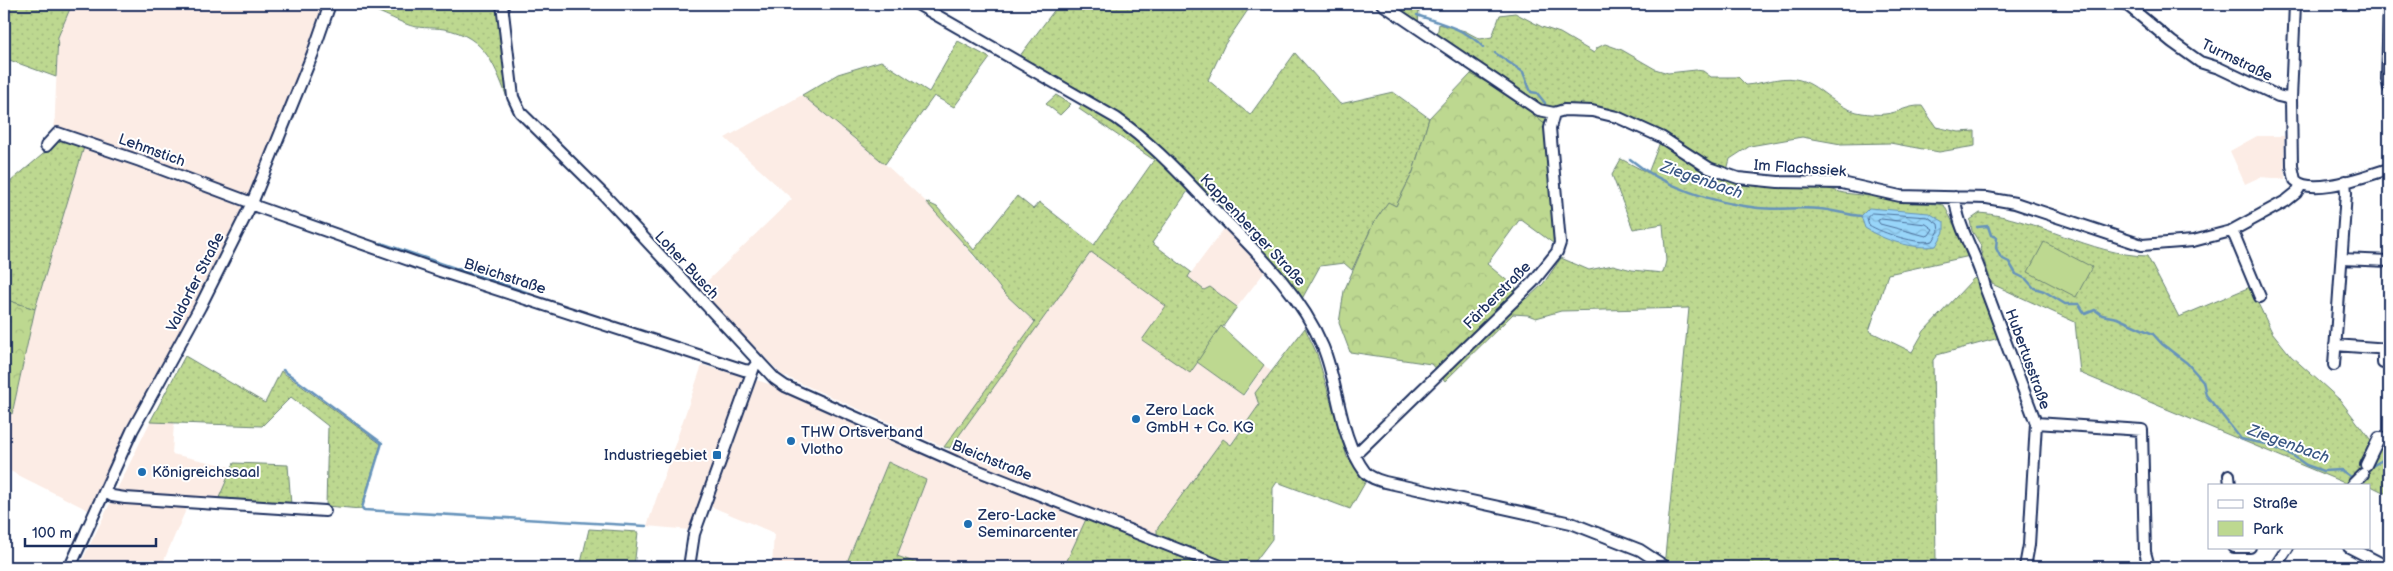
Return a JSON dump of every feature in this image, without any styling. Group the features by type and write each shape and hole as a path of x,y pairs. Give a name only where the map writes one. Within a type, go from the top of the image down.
{"street":[{"name":"Valdorfer Straße","path":"70,567 132,431 200,307 252,202 313,53 330,4"},
{"name":"Loher Busch","path":"502,4 513,97 520,112 605,196 755,367"},
{"name":"Kappenberger Straße","path":"917,4 1116,118 1140,134 1175,167 1267,264 1307,315 1331,370 1345,426 1356,454 1366,472 1378,480 1571,523 1640,550 1666,567"},
{"name":"Im Flachssiek","path":"1382,4 1539,110 1554,113 1564,110 1592,111 1617,118 1661,137 1709,168 1738,178 1778,182 1842,183 1900,196 1987,198 2014,204 2142,245 2193,240 2231,231 2286,201 2296,194 2301,185"},
{"name":"Turmstraße","path":"2126,4 2172,42 2200,62 2218,68 2278,96 2292,99"},
{"path":"2295,4 2292,99 2292,166 2295,180 2301,185 2314,187 2389,169"},
{"path":"2388,4 2387,80 2389,88"},
{"name":"Färberstraße","path":"1356,454 1533,282 1557,252 1560,243 1560,231 1550,128 1554,113"},
{"name":"Lehmstich","path":"46,146 58,134 140,161 252,202"},
{"path":"2334,364 2346,193 2344,181"},
{"name":"Hubertusstraße","path":"1955,197 1956,212 1980,265 1985,287 2036,423 2029,545 2025,567"},
{"name":"Bleichstraße","path":"252,202 258,207 440,271 744,370 755,367 785,386 944,457 1220,567"},
{"path":"2231,231 2236,237 2260,297"},
{"path":"2342,259 2389,261"},
{"path":"2335,345 2386,349 2383,363 2389,363"},
{"path":"689,567 694,534 755,367"},
{"path":"2036,423 2142,430 2145,552 2148,563"},
{"path":"2353,484 2365,469 2379,438 2389,440"},
{"path":"105,492 112,496 125,498 325,511"},
{"path":"2275,567 2286,548"},
{"path":"2351,548 2388,567"}],"shaded area":[{"path":"72,4 322,4 311,49 233,231 136,416 90,511 8,470 4,487 4,409 12,414 35,309 83,148 54,136 58,37"},
{"path":"802,95 885,164 935,210 1003,292 1035,322 944,447 782,375 699,289 792,199 725,138"},
{"path":"2257,136 2284,136 2285,179 2260,177 2245,184 2230,151"},
{"path":"1226,226 1267,269 1237,307 1210,287 1204,290 1188,277"},
{"path":"1091,252 1167,306 1190,373 1197,362 1244,396 1264,365 1272,372 1255,393 1259,405 1230,445 1222,440 1157,529 1153,544 1087,518 1064,567 928,567 897,557 926,480 889,462 845,567 772,567 774,533 703,503 690,530 647,526 702,365 784,388 945,459 950,448"},
{"path":"150,422 174,423 172,454 232,467 218,500 188,505 161,567 79,567"}],"green space":[{"path":"4,4 72,4 58,37 56,77 4,58"},
{"path":"353,4 497,4 509,103 494,66 480,46 470,39 444,29 410,26 382,13 368,9 340,8 340,6"},
{"path":"1059,4 1252,4 1225,44 1208,80 1250,115 1295,53 1340,104 1393,92 1429,118 1413,172 1396,206 1388,203 1373,224 1352,270 1344,263 1320,266 1298,306 1292,295 1190,188 1152,243 1191,272 1188,277 1204,290 1210,287 1237,307 1190,373 1142,340 1166,306 1091,252 950,448 944,447 1035,322 1003,292 975,256 926,202 937,207 974,250 1017,196 1033,209 1039,202 1094,245 1154,160 1079,109 1083,103 1016,61"},
{"path":"1385,4 1415,4 1419,8 1418,30"},
{"path":"1515,13 1542,27 1560,33 1594,53 1597,48 1605,44 1622,50 1655,69 1668,73 1703,71 1711,77 1738,77 1746,85 1789,78 1795,79 1812,85 1852,111 1882,114 1922,106 1936,127 1959,132 1975,131 1975,146 1939,152 1890,143 1841,144 1802,137 1750,146 1730,159 1725,178 1795,180 1844,193 1944,205 1970,256 1888,274 1869,331 1912,352 1924,331 1973,279 1979,277 1999,338 1937,355 1933,360 1936,560 1874,567 1664,567 1689,308 1561,311 1536,318 1528,315 1513,314 1445,381 1437,371 1522,293 1527,299 1543,284 1561,258 1589,270 1613,265 1632,270 1663,273 1666,261 1663,224 1633,229 1612,175 1621,159 1648,173 1660,142 1621,123 1591,114 1555,114 1549,128 1510,95 1471,74 1476,65 1436,41 1439,24 1465,31 1480,39 1492,37 1500,15"},
{"path":"958,41 990,58 954,107 934,96 885,164 802,95 838,74 881,61 929,92"},
{"path":"1471,74 1510,95 1549,128 1557,246 1520,219 1487,264 1522,293 1437,371 1431,364 1350,352 1339,323 1344,291 1373,224 1388,202 1396,206 1413,172 1429,118"},
{"path":"1056,95 1071,104 1060,115 1046,104"},
{"path":"61,139 84,147 35,309 4,299 4,187"},
{"path":"1980,213 2001,216 2105,250 2147,256 2179,317 2250,287 2272,332 2291,356 2340,400 2370,439 2389,449 2389,495 2370,484 2347,484 2080,373 2075,322 1992,284 1980,249 1982,247 1972,231 1970,220"},
{"path":"2044,242 2092,267 2076,297 2028,272"},
{"path":"4,299 35,309 12,414 4,409"},
{"path":"1221,326 1264,365 1243,395 1197,362"},
{"path":"1305,328 1317,354 1347,457 1366,481 1350,509 1277,482 1273,488 1272,539 1251,567 1239,567 1157,535 1157,529 1223,439 1231,445 1259,405 1255,393"},
{"path":"185,356 265,403 281,371 381,444 361,509 326,506 328,426 291,397 262,426 150,422"},
{"path":"888,462 926,480 897,556 928,567 845,567"},
{"path":"234,463 288,465 291,505 218,500"},
{"path":"1087,517 1200,563 1204,567 1064,567"},
{"path":"589,529 638,532 634,567 580,567"}],"water":[{"path":"1869,208 1929,213 1944,222 1944,232 1936,246 1918,247 1899,243 1865,228 1861,216"}],"waterway":[{"name":"Ziegenbach","path":"1403,4 1410,9"},
{"name":"Ziegenbach","path":"1417,15 1461,31 1483,47"},
{"name":"Ziegenbach","path":"1495,53 1523,72 1531,92 1537,93 1545,103"},
{"name":"Ziegenbach","path":"1630,159 1658,178 1707,198 1758,208 1820,209 1861,216"},
{"name":"Ziegenbach","path":"1977,227 1988,226 1991,235 1997,237 1996,248 2001,258 2009,262 2016,274 2026,279 2034,288 2044,291 2065,304 2079,304 2085,314 2095,310 2102,315 2117,318 2153,334 2162,344 2187,363 2203,381 2206,395 2241,439 2266,444 2292,455 2306,465 2323,471 2341,470 2351,477 2362,469"},
{"path":"381,243 529,293"},
{"path":"283,370 382,443 362,508 364,510 646,526"},
{"name":"Ziegenbach","path":"2369,468 2389,456"}],"place":[{"name":"Zero Lack GmbH + Co. KG","path":"1136,419"},
{"name":"THW Ortsverband Vlotho","path":"791,441"},
{"name":"Industriegebiet","path":"717,455"},
{"name":"Königreichssaal","path":"142,472"},
{"name":"Zero-Lacke Seminarcenter","path":"968,524"}]}
